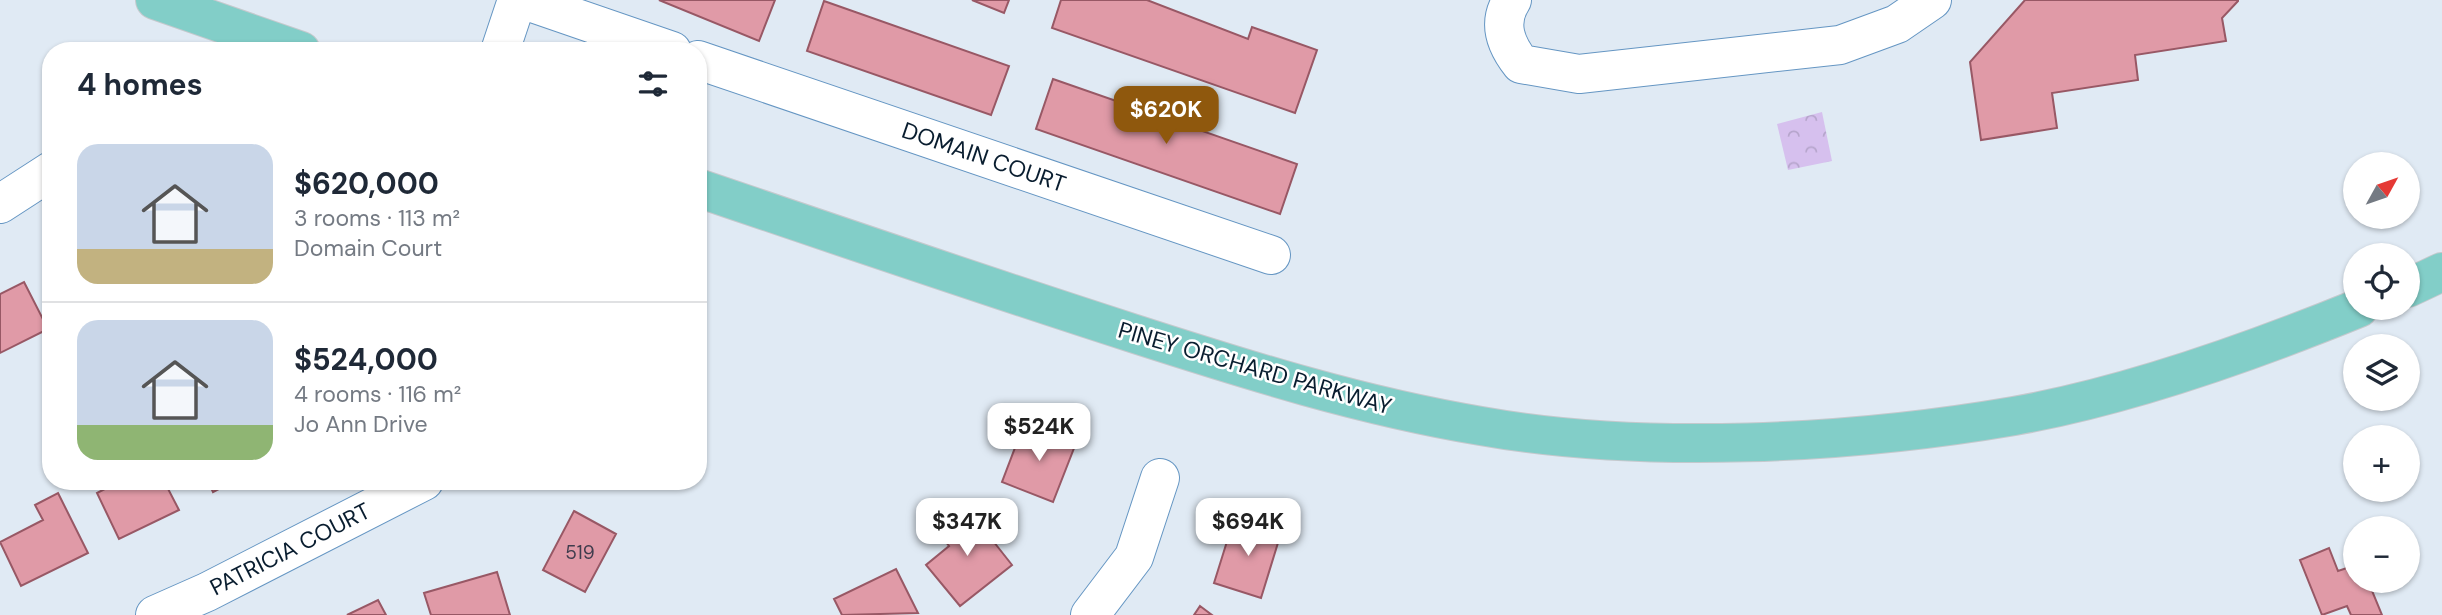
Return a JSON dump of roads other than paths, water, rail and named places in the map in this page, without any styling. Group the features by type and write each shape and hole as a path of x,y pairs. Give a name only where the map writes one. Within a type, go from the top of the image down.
{"main road":[{"path":"155,0 275,42"},
{"name":"PINEY ORCHARD PARKWAY","path":"707,191 1018,297 1347,400 1485,427 1609,440 1766,440 1877,433 2015,416 2137,386 2265,346 2343,314"},
{"path":"2420,282 2442,272"}],"street":[{"path":"503,42 517,0"},
{"path":"524,0 646,42"},
{"path":"1511,0 1505,17 1505,43 1521,64 1579,74 1840,45 1897,24 1932,0"},
{"name":"DOMAIN COURT","path":"707,63 1271,255"},
{"path":"0,204 42,177"},
{"path":"1090,615 1134,557 1160,478"},
{"name":"PATRICIA COURT","path":"155,615 207,592 406,490"}]}
